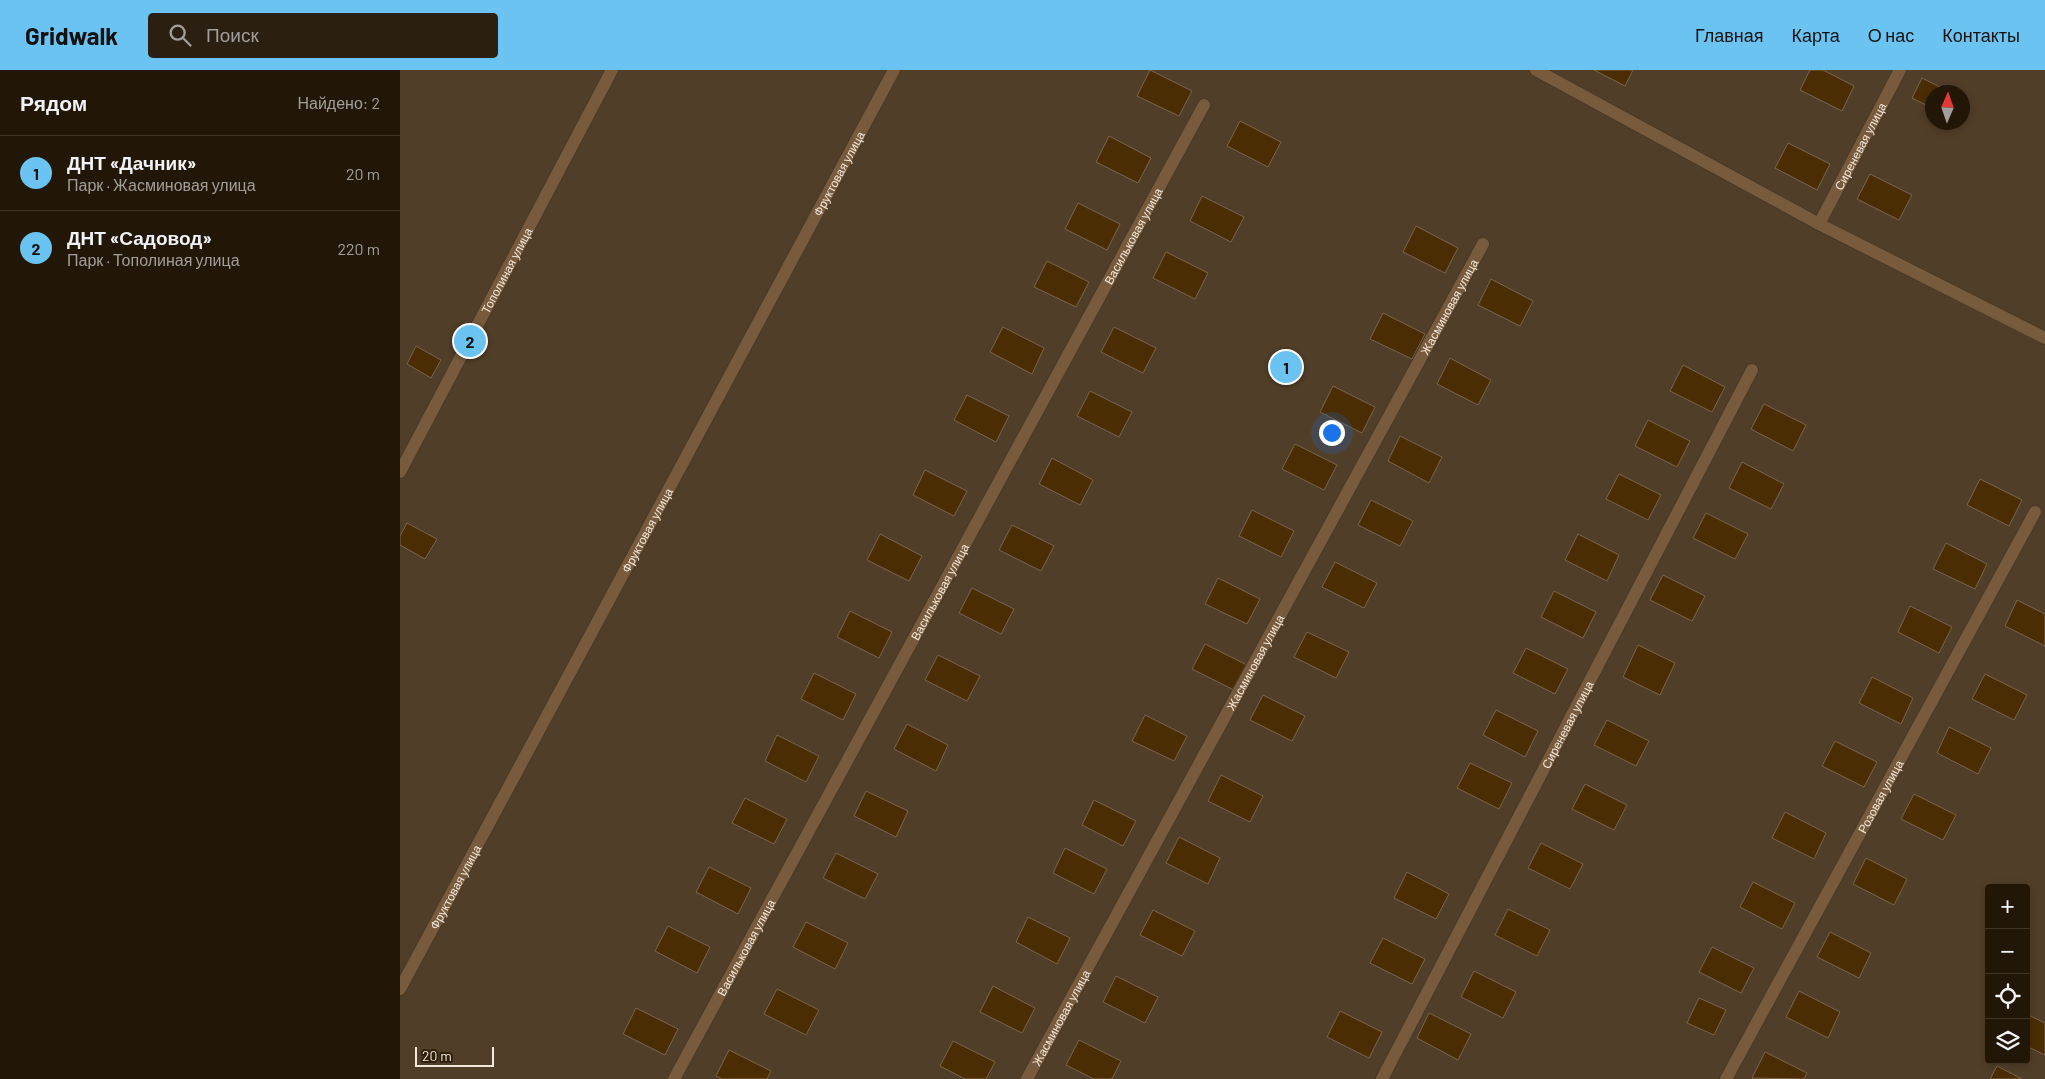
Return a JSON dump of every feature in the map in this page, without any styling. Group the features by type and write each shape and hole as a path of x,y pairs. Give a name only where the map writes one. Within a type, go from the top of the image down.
{"street":[{"name":"Тополиная улица","path":"400,472 612,70"},
{"name":"Фруктовая улица","path":"400,989 894,70"},
{"name":"Сиреневая улица","path":"1819,224 1900,70"},
{"path":"1542,71 1819,224 2045,338"},
{"name":"Васильковая улица","path":"674,1079 1204,105"},
{"name":"Жасминовая улица","path":"1026,1079 1483,244"},
{"name":"Сиреневая улица","path":"1382,1079 1752,370"},
{"name":"Розовая улица","path":"1726,1079 2035,512"}],"shaded area":[{"path":"400,70 2045,70 2045,1079 400,1079"}],"building":[{"path":"1150,70 1192,91 1179,116 1137,96"},
{"path":"1594,70 1633,70 1625,86"},
{"path":"1810,70 1823,70 1854,86 1842,111 1800,90"},
{"path":"1922,78 1936,85 1925,85 1925,104 1912,98"},
{"path":"1240,121 1281,142 1268,167 1227,146"},
{"path":"1109,136 1151,158 1138,183 1096,162"},
{"path":"1788,143 1830,164 1817,190 1775,168"},
{"path":"1870,174 1912,195 1899,220 1857,199"},
{"path":"1202,196 1244,217 1231,242 1190,221"},
{"path":"1078,203 1120,224 1107,250 1065,229"},
{"path":"1416,226 1458,248 1445,273 1403,252"},
{"path":"1166,252 1208,273 1195,299 1153,278"},
{"path":"1047,261 1089,282 1076,307 1034,287"},
{"path":"1491,279 1533,301 1520,326 1478,305"},
{"path":"1383,313 1425,334 1412,359 1370,339"},
{"path":"1003,327 1044,348 1032,374 990,352"},
{"path":"1114,327 1156,348 1143,373 1101,352"},
{"path":"416,346 441,360 431,378 407,364"},
{"path":"1450,358 1491,380 1478,405 1437,384"},
{"path":"1683,365 1725,387 1712,412 1670,391"},
{"path":"1333,386 1375,407 1362,433 1320,412"},
{"path":"1090,391 1132,412 1119,437 1077,416"},
{"path":"967,395 1009,416 996,442 954,420"},
{"path":"1764,404 1806,425 1793,451 1751,429"},
{"path":"1648,420 1690,441 1677,467 1635,446"},
{"path":"1400,436 1442,457 1429,483 1388,461"},
{"path":"1295,444 1337,465 1324,490 1282,469"},
{"path":"1052,458 1093,480 1080,505 1039,484"},
{"path":"1742,462 1784,484 1771,509 1729,488"},
{"path":"925,470 967,491 954,516 913,495"},
{"path":"1619,474 1661,495 1648,520 1606,499"},
{"path":"1980,479 2022,500 2009,526 1967,505"},
{"path":"1371,500 1413,521 1400,546 1358,525"},
{"path":"1252,510 1294,531 1281,557 1239,536"},
{"path":"1706,513 1748,534 1735,559 1693,538"},
{"path":"407,523 437,539 425,559 400,545 400,536"},
{"path":"1012,525 1054,546 1041,571 999,550"},
{"path":"880,534 922,556 909,581 867,560"},
{"path":"1578,534 1619,555 1607,581 1565,560"},
{"path":"1946,543 1987,564 1975,589 1933,569"},
{"path":"1335,562 1377,583 1364,608 1322,587"},
{"path":"1663,575 1705,596 1692,621 1650,600"},
{"path":"1218,578 1260,599 1247,624 1205,604"},
{"path":"972,588 1014,609 1001,634 959,613"},
{"path":"1554,591 1596,612 1583,638 1541,617"},
{"path":"2017,600 2045,614 2045,646 2005,626"},
{"path":"1910,606 1952,627 1939,653 1898,632"},
{"path":"850,611 892,632 879,658 837,637"},
{"path":"1307,632 1349,652 1336,678 1294,657"},
{"path":"1205,644 1247,665 1234,690 1192,669"},
{"path":"1638,645 1675,663 1660,695 1623,677"},
{"path":"1526,648 1568,669 1555,694 1513,673"},
{"path":"938,655 980,676 967,701 925,680"},
{"path":"814,673 856,694 843,720 801,699"},
{"path":"1985,674 2027,695 2014,720 1972,699"},
{"path":"1872,677 1913,698 1901,724 1859,703"},
{"path":"1263,695 1305,716 1292,741 1250,720"},
{"path":"1496,710 1538,731 1525,757 1483,735"},
{"path":"1145,715 1187,736 1174,761 1132,741"},
{"path":"1607,720 1649,741 1636,766 1594,745"},
{"path":"907,724 948,745 936,771 894,749"},
{"path":"1949,727 1991,748 1978,774 1937,753"},
{"path":"777,735 819,756 806,782 765,761"},
{"path":"1835,741 1877,762 1864,787 1822,766"},
{"path":"1470,763 1512,783 1499,809 1457,788"},
{"path":"1221,775 1263,796 1250,822 1208,801"},
{"path":"1585,784 1627,805 1614,830 1572,809"},
{"path":"866,791 908,811 896,837 854,816"},
{"path":"1914,794 1956,815 1943,840 1901,819"},
{"path":"745,798 787,819 774,844 732,823"},
{"path":"1094,800 1136,821 1123,846 1082,825"},
{"path":"1785,812 1826,833 1814,859 1772,838"},
{"path":"1179,837 1220,858 1208,884 1166,863"},
{"path":"1541,843 1583,864 1570,889 1528,868"},
{"path":"1065,848 1107,869 1094,894 1053,873"},
{"path":"836,853 878,874 865,899 823,878"},
{"path":"1866,858 1907,879 1894,905 1853,884"},
{"path":"709,867 751,888 738,914 696,892"},
{"path":"1407,872 1449,894 1436,919 1394,898"},
{"path":"1753,882 1795,903 1782,929 1740,907"},
{"path":"1508,909 1550,930 1537,956 1495,935"},
{"path":"1153,910 1195,931 1182,956 1140,935"},
{"path":"1028,917 1070,938 1057,964 1016,942"},
{"path":"806,922 848,943 835,969 793,947"},
{"path":"668,926 710,947 697,973 655,951"},
{"path":"1830,932 1871,953 1859,978 1817,957"},
{"path":"1383,938 1425,959 1412,984 1370,963"},
{"path":"1712,947 1754,968 1741,993 1699,972"},
{"path":"1474,971 1516,992 1503,1018 1461,997"},
{"path":"1116,976 1158,997 1145,1023 1103,1002"},
{"path":"993,986 1035,1008 1022,1033 980,1012"},
{"path":"777,989 819,1010 806,1035 764,1014"},
{"path":"1799,991 1840,1012 1828,1038 1786,1017"},
{"path":"1699,998 1726,1010 1714,1035 1687,1023"},
{"path":"636,1008 678,1029 665,1055 623,1034"},
{"path":"1340,1011 1382,1032 1369,1058 1327,1037"},
{"path":"1429,1013 1471,1034 1458,1060 1417,1038"},
{"path":"2030,1016 2045,1023 2045,1055 2030,1048"},
{"path":"1079,1040 1121,1061 1112,1079 1094,1079 1066,1065"},
{"path":"953,1041 995,1062 986,1079 965,1079 940,1066"},
{"path":"729,1050 771,1071 767,1079 722,1079 716,1076"},
{"path":"1765,1052 1807,1073 1804,1079 1752,1078"},
{"path":"1997,1066 2022,1079 1990,1079"}],"place":[{"name":"ДНТ «Садовод»","path":"470,341"},
{"name":"ДНТ «Дачник»","path":"1286,367"}]}
